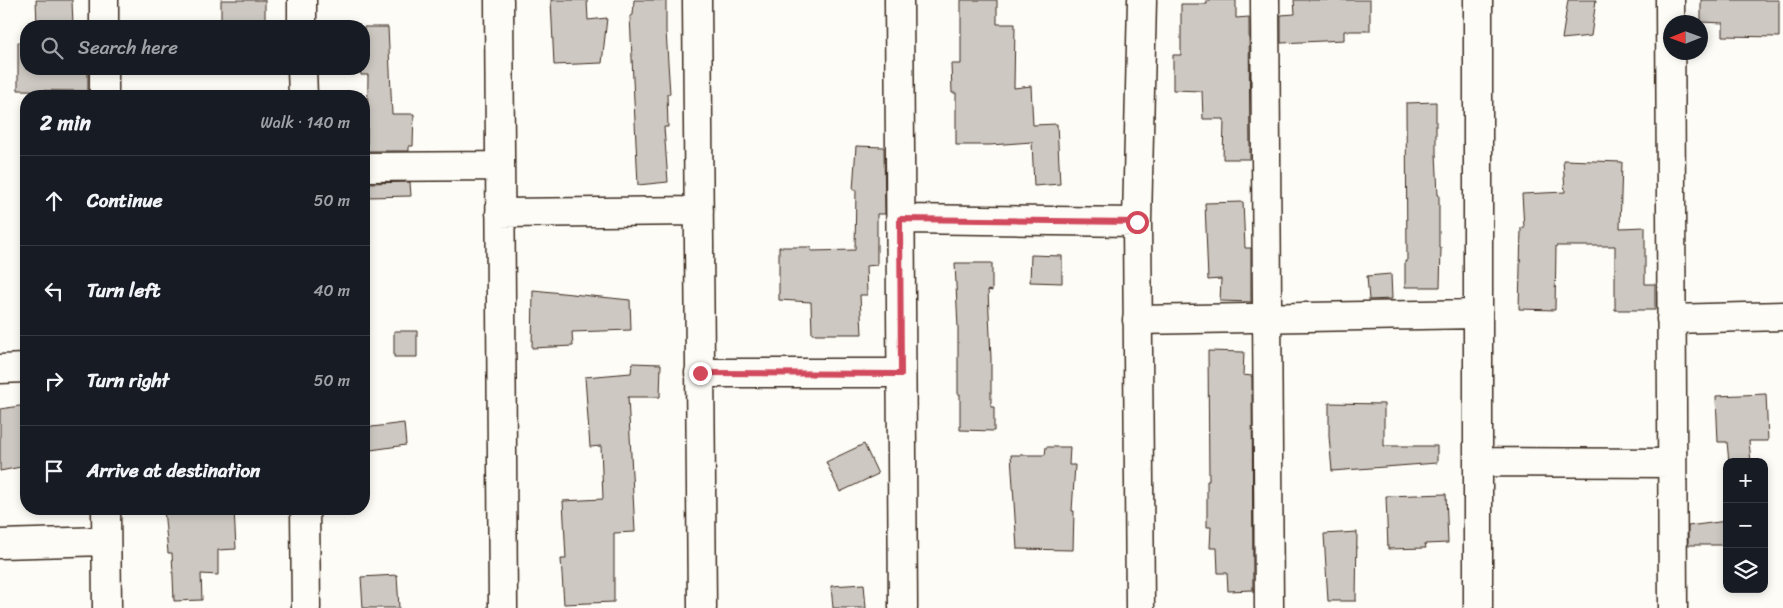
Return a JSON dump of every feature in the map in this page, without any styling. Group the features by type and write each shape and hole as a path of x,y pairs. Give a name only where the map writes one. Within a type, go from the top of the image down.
{"street":[{"path":"104,0 104,20"},
{"path":"302,0 302,20"},
{"path":"499,0 503,608"},
{"path":"697,0 702,608"},
{"path":"899,0 903,608"},
{"path":"1140,608 1137,222 1142,0"},
{"path":"1265,0 1269,608"},
{"path":"1478,0 1478,608"},
{"path":"1670,0 1673,608"},
{"path":"104,75 104,90"},
{"path":"302,75 303,90"},
{"path":"370,167 500,166"},
{"path":"500,213 698,211"},
{"path":"900,219 1137,222"},
{"path":"1137,320 1478,314"},
{"path":"1672,319 1783,316"},
{"path":"0,369 20,368"},
{"path":"700,373 901,374"},
{"path":"1478,462 1672,463"},
{"path":"106,515 107,608"},
{"path":"305,515 306,608"},
{"path":"0,544 106,541"}],"building":[{"path":"36,0 72,0 73,20 37,20"},
{"path":"221,0 265,0 265,20 221,20"},
{"path":"551,0 587,0 588,20 607,18 602,63 554,65"},
{"path":"634,0 666,0 670,94 667,94 668,127 664,127 668,182 638,185 630,16 633,15"},
{"path":"961,0 997,0 997,24 1015,24 1014,88 1031,86 1033,125 1057,124 1060,184 1034,186 1032,142 956,145 956,93 952,93 951,64 961,64"},
{"path":"1207,0 1236,0 1236,18 1249,17 1250,159 1223,159 1224,119 1203,119 1202,91 1173,90 1173,55 1181,55 1181,4 1207,4"},
{"path":"1294,0 1370,0 1370,31 1344,31 1344,40 1281,43 1281,15 1295,14"},
{"path":"1568,0 1596,0 1591,36 1562,39"},
{"path":"1701,0 1779,0 1779,37 1723,36 1723,23 1708,22 1708,15 1701,15"},
{"path":"370,27 388,27 392,114 414,114 413,146 409,146 409,151 370,151 370,90 368,90 368,75 370,75"},
{"path":"18,42 20,42 20,75 88,75 88,90 18,90"},
{"path":"1436,102 1439,248 1441,248 1440,287 1405,287 1405,261 1407,261 1406,103"},
{"path":"856,146 884,147 885,214 877,214 877,265 866,266 867,295 860,295 862,334 812,334 811,302 779,300 779,247 811,247 811,251 855,250 856,190 853,190"},
{"path":"1563,160 1622,162 1620,228 1645,227 1645,284 1655,284 1655,310 1615,310 1615,246 1556,246 1555,310 1519,309 1521,228 1524,228 1522,194 1565,192"},
{"path":"410,182 411,196 370,197 370,183"},
{"path":"1243,202 1245,248 1251,248 1251,302 1220,301 1221,279 1208,280 1205,203"},
{"path":"1031,255 1062,256 1062,283 1030,282"},
{"path":"955,263 992,263 992,291 988,290 991,407 994,407 994,431 960,430"},
{"path":"1391,274 1392,299 1369,300 1367,276"},
{"path":"533,290 630,300 631,330 572,332 573,346 532,348"},
{"path":"394,331 417,331 417,357 394,357"},
{"path":"1208,351 1244,352 1243,375 1252,376 1253,590 1228,591 1227,573 1218,573 1217,548 1210,548 1211,527 1207,527 1207,481 1209,481"},
{"path":"632,363 661,364 660,397 628,397 635,532 614,533 614,602 564,604 561,559 566,559 563,501 603,499 601,446 590,447 585,377 631,373"},
{"path":"1766,394 1768,441 1749,441 1751,458 1729,458 1727,442 1718,442 1716,396"},
{"path":"1329,403 1384,404 1384,446 1437,446 1437,463 1332,471"},
{"path":"20,406 20,467 0,471 0,409"},
{"path":"404,423 406,445 370,450 370,427"},
{"path":"864,444 878,474 840,492 826,462"},
{"path":"1046,447 1070,447 1069,465 1075,465 1072,511 1074,511 1073,550 1017,549 1011,455 1045,455"},
{"path":"1446,494 1448,543 1425,544 1426,548 1388,549 1386,496"},
{"path":"165,515 234,515 236,549 218,550 218,575 201,574 202,600 174,601 172,553 168,553"},
{"path":"1723,522 1723,545 1688,545 1688,526"},
{"path":"1357,532 1356,601 1328,601 1324,534"},
{"path":"397,575 399,608 363,608 361,577"},
{"path":"864,584 866,608 833,608 831,586"}],"route":[{"path":"700,373 901,374 900,219 1137,222"}]}
